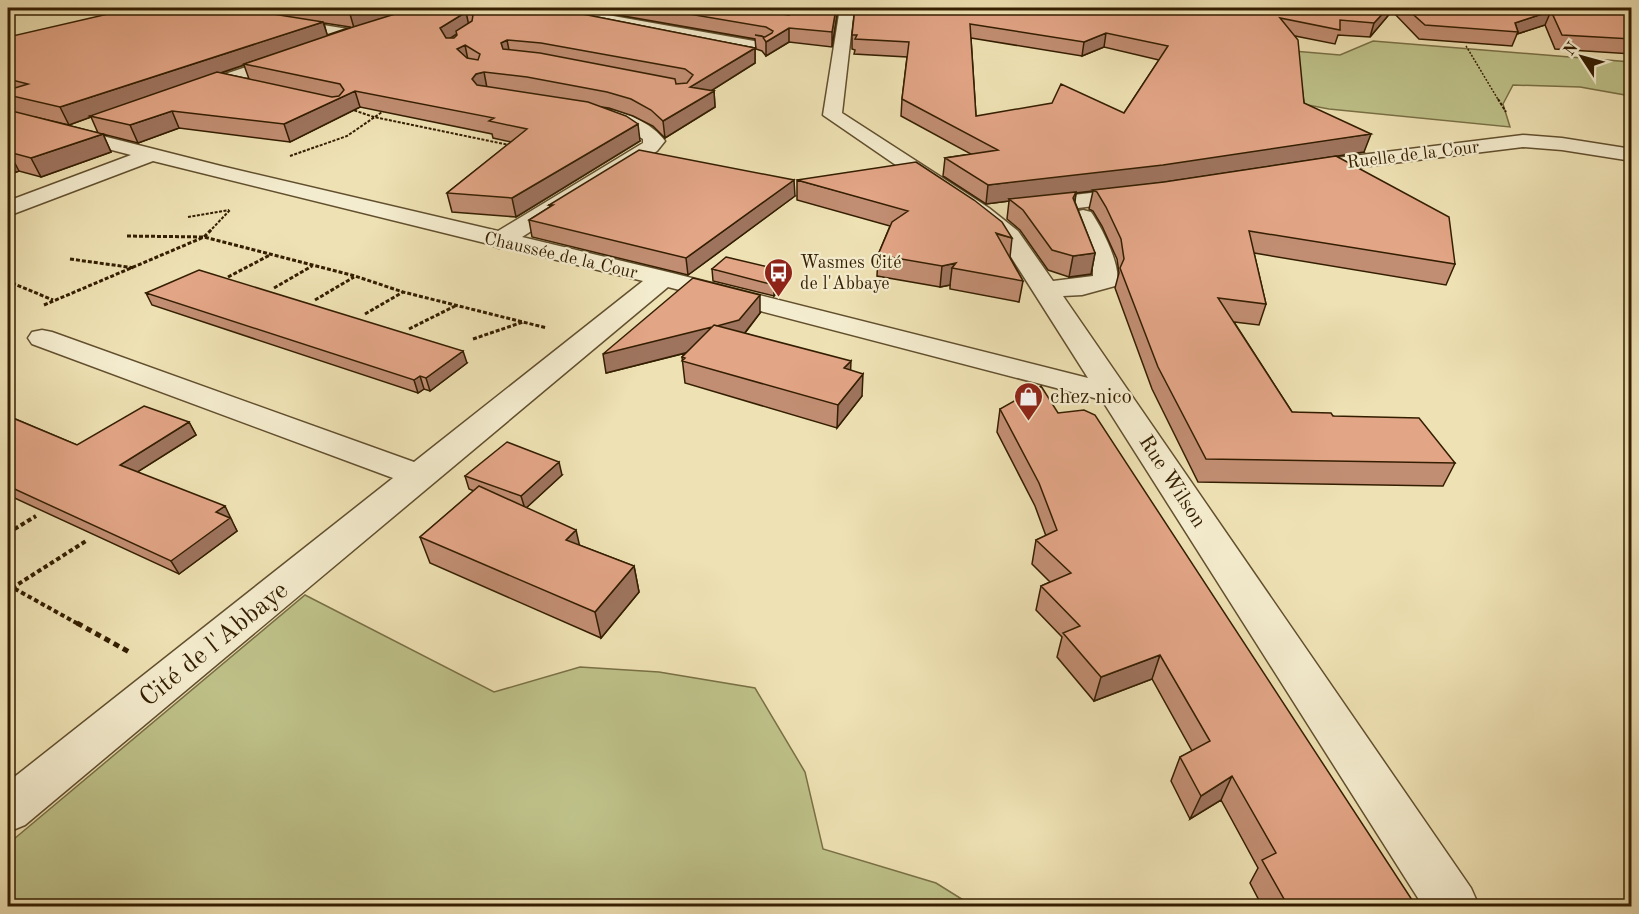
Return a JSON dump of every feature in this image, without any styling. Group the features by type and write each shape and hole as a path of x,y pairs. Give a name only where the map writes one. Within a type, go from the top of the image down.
{"street":[{"path":"196,8 355,35"},
{"name":"Rue Wilson","path":"847,8 832,115 981,213 1010,236 1453,906"},
{"path":"550,10 761,51"},
{"path":"178,96 316,49 404,15"},
{"path":"221,81 256,88"},
{"path":"499,241 650,147 655,141 650,135 627,122 578,111"},
{"name":"Chaussée de la Cour","path":"8,117 499,241 663,278 1115,394"},
{"path":"70,133 103,122"},
{"name":"Ruelle de la Cour","path":"1286,171 1404,154 1523,141 1562,144 1632,156"},
{"path":"8,209 153,154"},
{"path":"981,213 1159,192"},
{"path":"1046,289 1082,287 1106,281 1106,269 1083,217"},
{"name":"Cité de l'Abbaye","path":"8,810 663,278"},
{"path":"38,323 418,476"}],"lane":[{"path":"225,13 244,8"},
{"path":"363,8 404,15"},
{"path":"550,10 614,17 738,41 761,51"}],"path":[{"path":"1466,46 1523,141"},
{"path":"232,175 329,144 347,136 393,105"},
{"path":"347,108 374,117 513,146"},
{"path":"38,323 54,301 136,268 204,237 230,210 188,217"},
{"path":"127,236 204,237 355,276 403,292 555,330"},
{"path":"228,277 271,255"},
{"path":"70,259 136,268"},
{"path":"274,288 313,266"},
{"path":"315,300 355,276"},
{"path":"12,283 54,301"},
{"path":"365,314 403,292"},
{"path":"409,329 457,305"},
{"path":"473,339 524,322"},
{"path":"8,533 36,516"},
{"name":"Cité de l'Abbaye","path":"86,540 10,587 131,653"}],"green space":[{"path":"1373,41 1631,62 1631,96 1580,87 1513,85 1503,104 1510,127 1329,109 1276,99 1225,45 1340,55"},
{"path":"305,595 494,692 580,667 659,672 755,688 805,772 823,849 936,883 973,906 8,906 8,844"}],"building":[{"path":"134,8 236,8 323,22 60,107 8,95 8,90 28,84 8,79 8,37"},
{"path":"309,8 372,8 350,14"},
{"path":"442,8 482,12 552,8 755,48 690,87 714,91 663,121 651,110 631,99 607,92 527,77 484,72 476,74 472,79 477,85 588,102 626,116 638,124 512,198 447,193 527,129 489,121 494,118 355,91 284,124 172,111 130,125 90,116 217,72 332,97 339,96 344,90 340,84 244,64 408,10","holes":["466,12 473,15 472,21 456,31 457,35 454,38 446,38 440,28","507,40 541,43 685,69 693,75 687,83 676,84 675,79 540,53 503,49 501,43","465,45 480,54 478,60 467,58 457,49"]},
{"path":"654,8 730,8 789,15 799,10 796,8 836,8 832,32 789,28 766,42 762,36 765,37 773,31 766,27"},
{"path":"855,8 1388,8 1374,23 1340,20 1340,30 1280,18 1298,40 1304,103 1371,134 1163,165 988,185 945,158 998,150 902,99 909,42 855,39 857,35 852,35","holes":["970,24 1084,42 1106,33 1168,46 1124,113 1061,84 1052,103 976,116"]},
{"path":"1406,8 1463,8 1464,10 1466,8 1632,8 1632,39 1562,35 1551,11 1515,23 1518,32 1425,25"},
{"path":"8,110 103,134 31,158 8,153"},
{"path":"639,150 794,180 686,258 529,220 553,205 549,205"},
{"path":"1336,156 1449,217 1455,264 1249,231 1266,304 1218,298 1292,412 1331,413 1333,416 1419,418 1455,463 1206,459 1158,367 1120,268 1124,259 1121,239 1106,207 1097,192 1093,190 1164,182"},
{"path":"916,162 974,200 1002,222 1012,238 996,233 1023,281 952,268 956,263 942,266 878,255 892,222 908,211 797,180"},
{"path":"1076,192 1073,198 1095,253 1073,256 1052,250 1023,210 1009,199"},
{"path":"726,257 785,271 774,285 712,269"},
{"path":"199,270 463,351 426,378 420,376 414,380 146,293"},
{"path":"693,278 760,295 739,320 603,354"},
{"path":"714,325 851,361 844,368 863,374 838,405 682,361 685,358 682,357"},
{"path":"1041,386 1058,413 1084,410 1095,415 1416,906 1288,906 1262,860 1276,853 1232,776 1201,796 1180,757 1210,741 1160,655 1101,677 1063,633 1080,626 1041,586 1071,573 1036,540 1057,530 1039,483 1000,409"},
{"path":"144,406 189,422 120,465 225,506 216,512 230,518 171,561 8,486 8,416 77,445"},
{"path":"507,442 559,462 521,496 465,476"},
{"path":"479,486 576,530 566,540 634,566 595,612 420,537"}],"place":[{"name":"Wasmes Cité de l'Abbaye","path":"779,298"},
{"name":"chez nico","path":"1029,422"}]}
